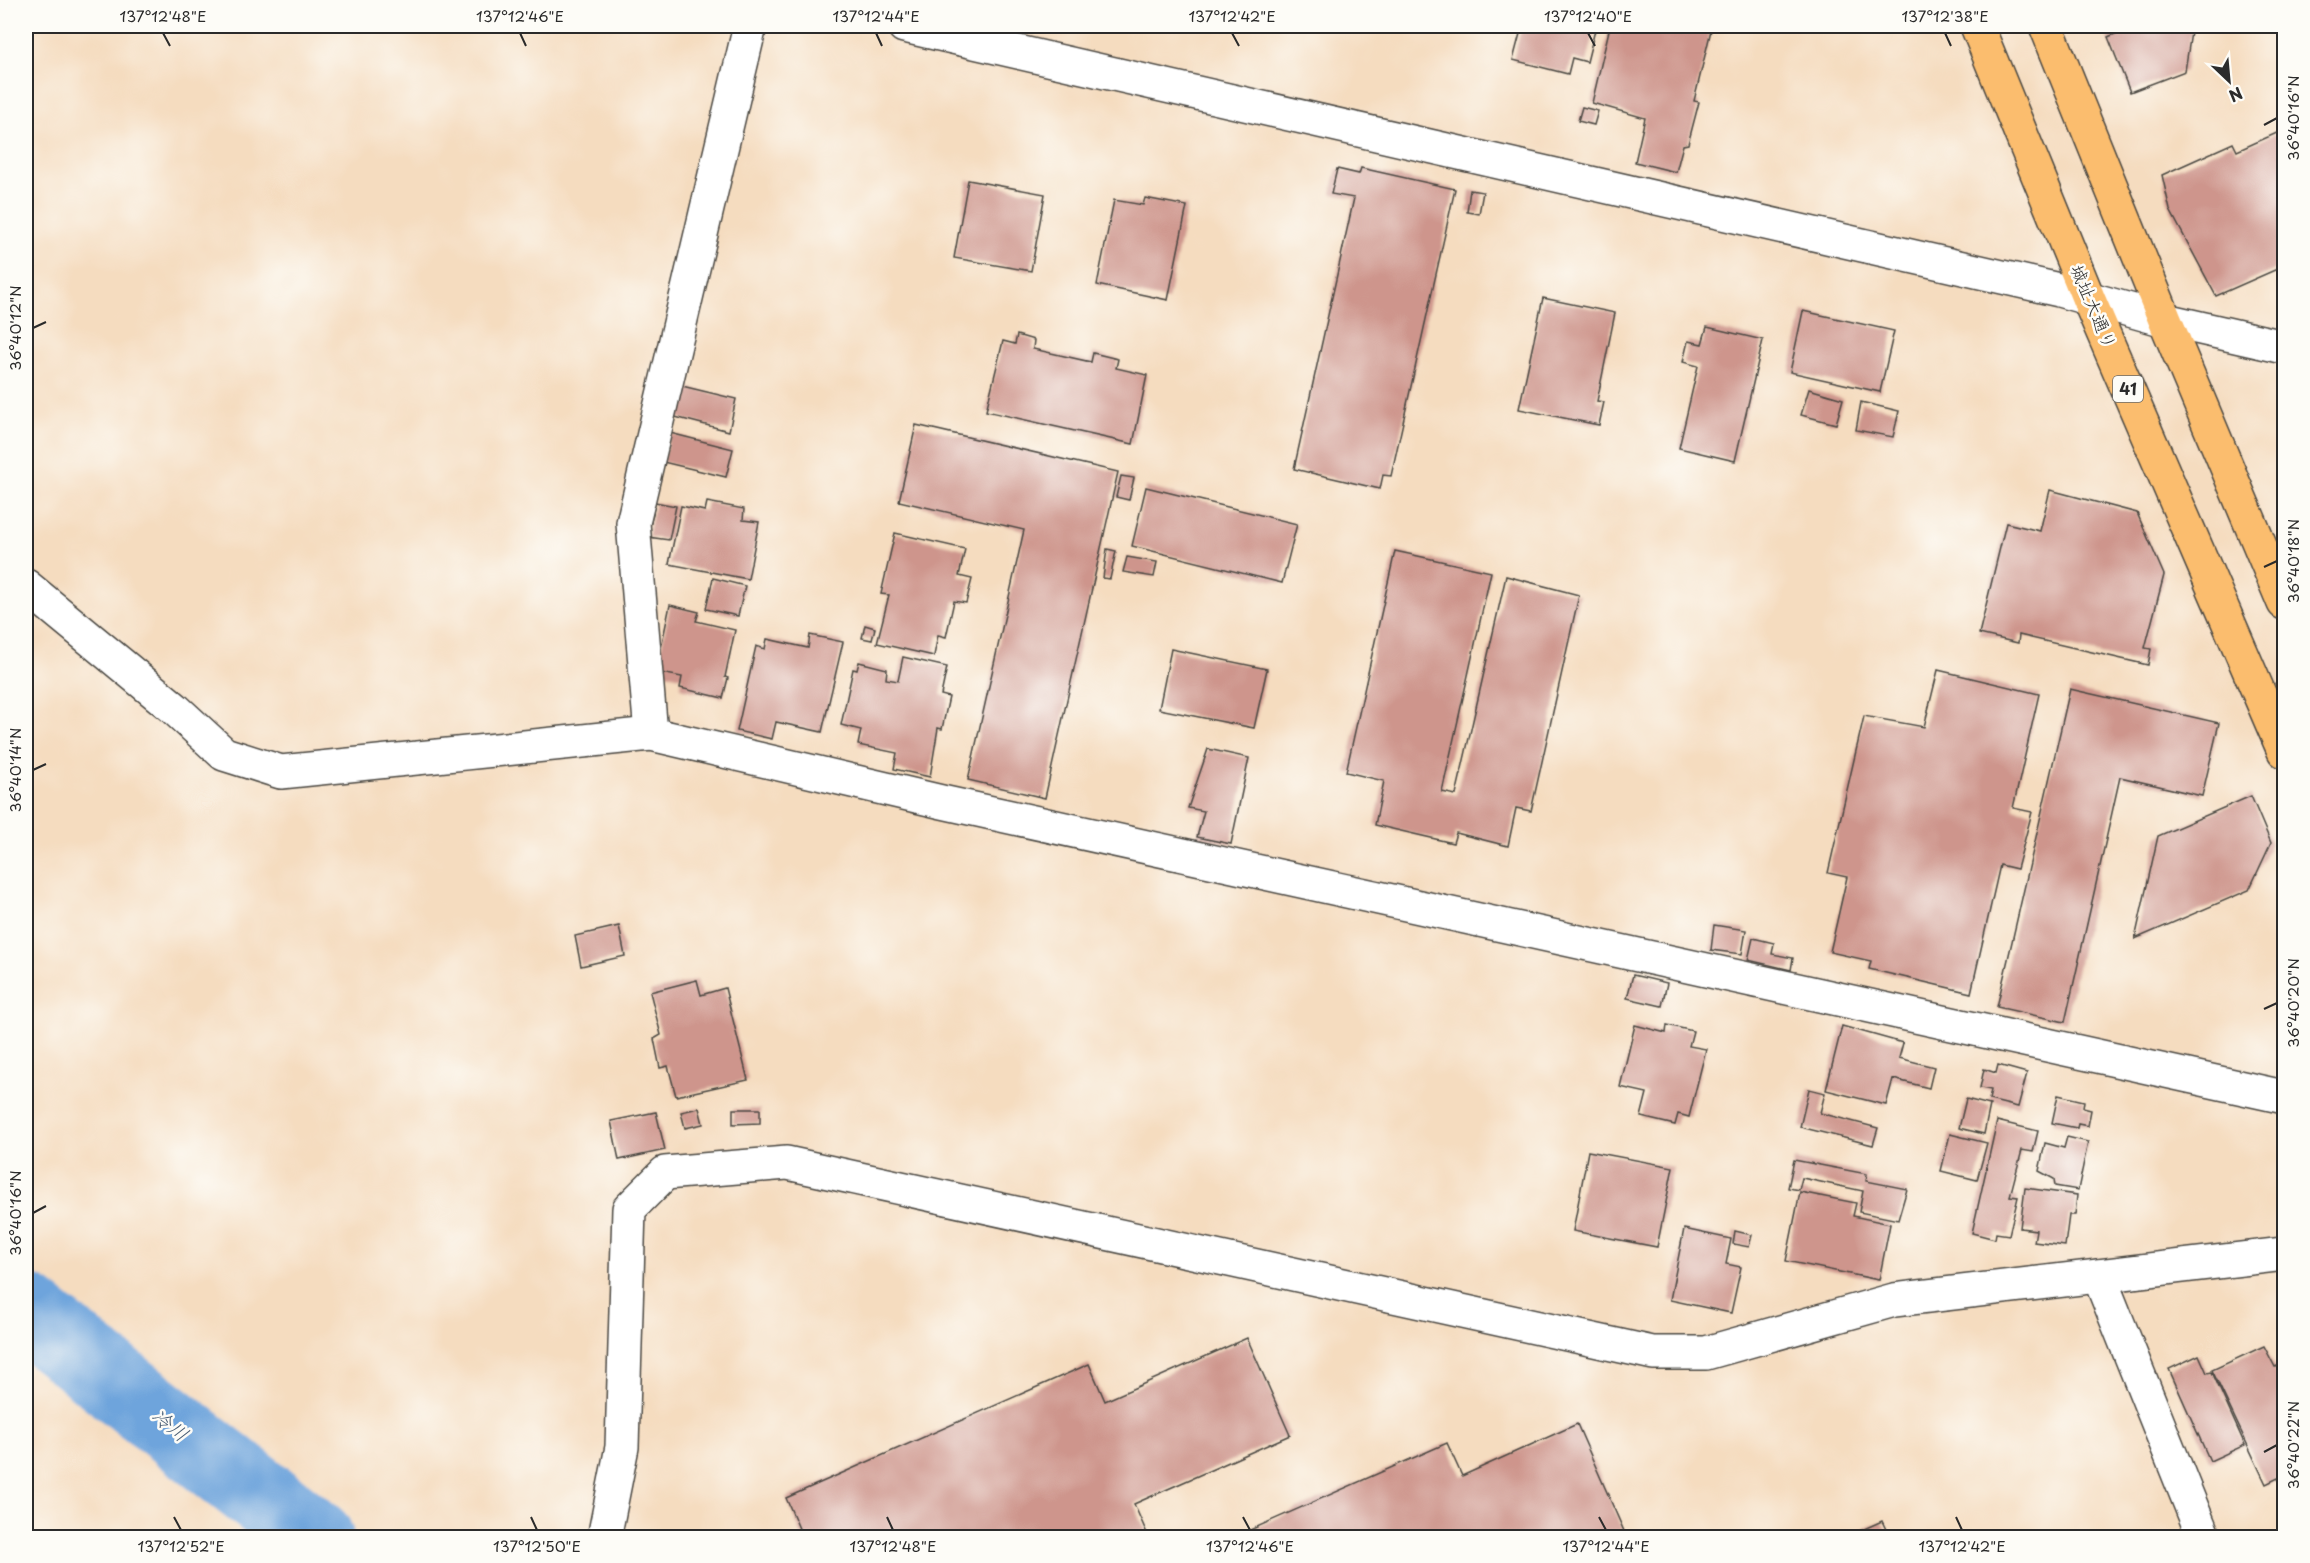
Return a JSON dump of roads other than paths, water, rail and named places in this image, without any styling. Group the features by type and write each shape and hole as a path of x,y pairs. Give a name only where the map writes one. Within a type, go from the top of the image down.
{"highway":[{"name":"城址大通り","path":"1977,26 2089,300 2284,751"},
{"path":"2046,26 2165,320 2284,603"}],"street":[{"path":"651,734 633,523 750,26"},
{"path":"904,26 2024,282 2165,320 2284,347"},
{"path":"26,586 174,708 224,754 281,772 651,734 954,805 2284,1097"},
{"path":"603,1538 622,1447 629,1209 665,1173 787,1163 1653,1353 1706,1353 1894,1300 2284,1254"},
{"path":"2099,1276 2204,1538"}],"waterway":[{"name":"冷川","path":"26,1313 315,1538"}]}
